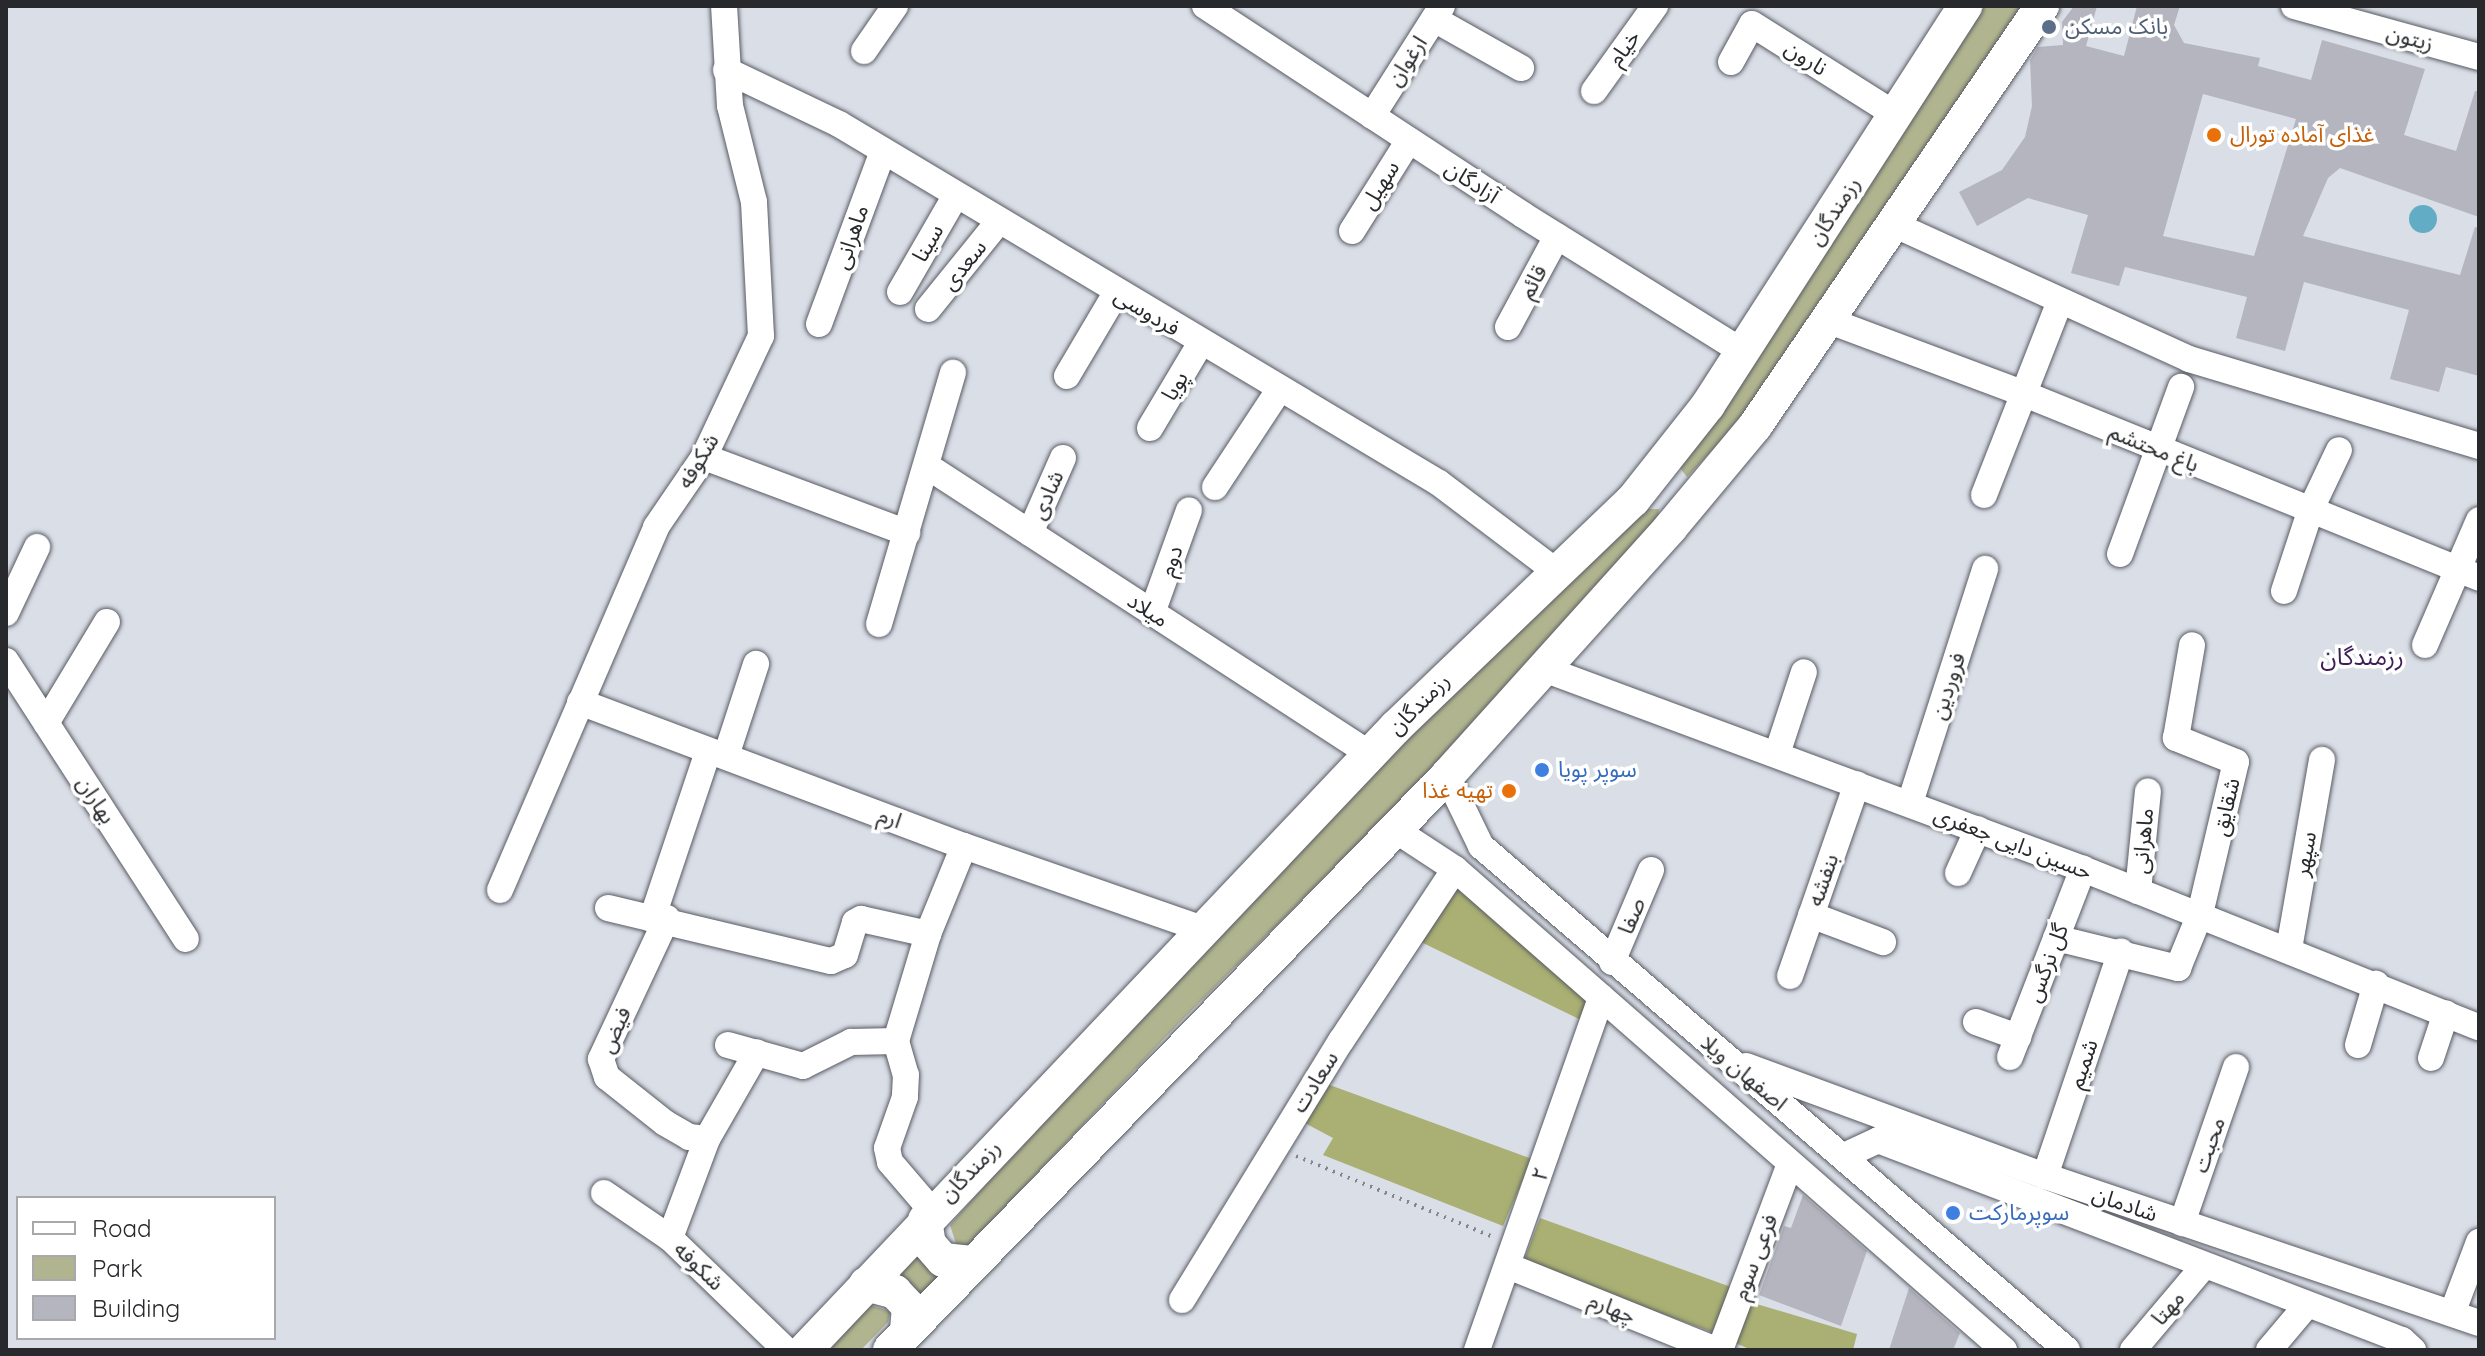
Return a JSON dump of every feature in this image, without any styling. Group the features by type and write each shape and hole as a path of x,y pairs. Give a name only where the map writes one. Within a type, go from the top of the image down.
{"main road":[{"name":"رزمندگان","path":"805,1350 928,1216 1370,754 1633,500 1708,405 1965,6"},
{"path":"898,1341 1447,776 1755,426 2042,6"},
{"path":"928,1216 929,1244 943,1260 972,1263"},
{"path":"866,1284 895,1292 909,1307 898,1341"}],"street":[{"name":"شکوفه","path":"500,890 656,527 704,457 761,336 754,202 726,70 724,6"},
{"path":"864,51 895,6"},
{"name":"خیام","path":"1594,91 1655,6"},
{"name":"زیتون","path":"2294,6 2479,57"},
{"name":"آزادگان","path":"1217,9 1372,116 1743,352"},
{"path":"1438,12 1521,68"},
{"name":"ارغوان","path":"1372,116 1438,12"},
{"name":"نارون","path":"1731,62 1752,24 1896,115"},
{"name":"فردوسی","path":"726,70 883,151 1200,344 1439,483 1558,573"},
{"name":"سهیل","path":"1352,231 1409,140"},
{"name":"ماهرانی","path":"819,324 883,151"},
{"name":"سینا","path":"900,292 956,195"},
{"name":"سعدی","path":"928,309 999,221"},
{"path":"1893,224 2189,359 2479,446"},
{"name":"قائم","path":"1508,327 1557,236"},
{"path":"1067,376 1116,293"},
{"path":"1984,495 2057,309"},
{"name":"باغ محتشم","path":"1827,320 2022,393 2158,451 2311,509 2469,575"},
{"name":"پویا","path":"1150,428 1200,344"},
{"path":"879,624 953,373"},
{"path":"2120,554 2181,387"},
{"path":"1215,487 1279,390"},
{"path":"2284,591 2311,509 2339,450"},
{"path":"704,457 907,533"},
{"name":"شادی","path":"1030,533 1063,458"},
{"name":"میلاد","path":"927,466 1370,754"},
{"name":"دوم","path":"1152,613 1189,510"},
{"path":"2425,645 2469,575 2479,520"},
{"path":"6,613 37,547"},
{"name":"فروردین","path":"1910,803 1985,569"},
{"path":"46,723 107,622"},
{"name":"شقایق","path":"2192,645 2176,738 2236,762 2200,914"},
{"name":"بهاران","path":"6,661 186,939"},
{"path":"660,919 717,754 756,664"},
{"name":"حسین دایی جعفری","path":"1544,669 2083,869 2479,1027"},
{"path":"1777,754 1804,672"},
{"name":"ارم","path":"580,702 964,846 1202,929"},
{"name":"سپهر","path":"2289,949 2322,760"},
{"name":"اصفهان ویلا","path":"1447,776 1481,846 1612,962 1844,1156 2067,1350"},
{"name":"بنفشه","path":"1790,976 1857,784"},
{"name":"ماهرانی","path":"2138,891 2148,791"},
{"name":"اصفهان ویلا","path":"1394,829 1455,869 2004,1350"},
{"path":"1958,873 1978,829"},
{"path":"928,1216 890,1162 887,1148 905,1097 906,1075 896,1041 928,934 964,846"},
{"name":"سعادت","path":"1182,1300 1275,1147 1455,869"},
{"name":"گل نرگس","path":"1976,1022 2014,1047 2083,869"},
{"name":"صفا","path":"1612,962 1651,870"},
{"path":"608,908 831,961 845,955 855,922 861,919 928,934"},
{"path":"2056,938 2178,968 2200,914"},
{"path":"1811,915 1883,942"},
{"name":"فیض","path":"660,919 601,1067 665,1123 689,1137 707,1139"},
{"name":"شمیم","path":"2045,1176 2121,952"},
{"path":"2358,1045 2376,984"},
{"name":"۲","path":"1477,1350 1601,997"},
{"path":"2431,1058 2446,1013"},
{"path":"728,1045 803,1066 851,1042 896,1041"},
{"path":"670,1238 707,1139 757,1052"},
{"name":"شادمان","path":"1729,1060 2045,1176 2453,1311 2479,1323"},
{"name":"محبت","path":"2182,1223 2236,1067"},
{"name":"شادمان","path":"1844,1156 1878,1140 2402,1340 2413,1350"},
{"name":"فرعی سوم","path":"1718,1350 1790,1164"},
{"name":"شکوفه","path":"604,1193 670,1238 786,1350"},
{"path":"2453,1311 2479,1242"},
{"name":"چهارم","path":"1512,1256 1718,1350"},
{"name":"مهتا","path":"2133,1350 2204,1266"},
{"path":"2269,1350 2307,1305"}],"path":[{"path":"1275,1147 1512,1256"}],"green space":[{"path":"1985,6 2026,6 1753,407 1687,477 1680,468 1692,448"},
{"path":"1646,509 1659,509 1658,519 1471,730 1179,1023 968,1246 957,1247 950,1225 1100,1054 1538,606"},
{"path":"1457,886 1588,1000 1581,1020 1421,942"},
{"path":"1327,1084 1532,1159 1503,1226 1323,1155 1333,1138 1303,1122"},
{"path":"1540,1218 1731,1287 1715,1333 1523,1263"},
{"path":"922,1238 955,1267 917,1310 889,1275"},
{"path":"1750,1302 1857,1334 1853,1350 1752,1350 1735,1343"},
{"path":"866,1304 890,1311 888,1322 861,1350 823,1350"}],"water":[{"path":"2423,205 2433,209 2437,219 2433,229 2423,233 2413,229 2409,219 2413,209"}],"building":[{"path":"2074,6 2097,6 2086,46 2124,56 2137,6 2180,6 2174,25 2184,43 2260,58 2258,66 2311,80 2322,40 2425,69 2404,135 2456,151 2475,91 2479,91 2479,217 2340,168 2328,178 2303,236 2460,275 2475,227 2479,228 2479,376 2446,367 2439,392 2390,379 2409,310 2304,282 2285,351 2236,338 2247,297 2125,267 2119,286 2071,273 2088,215 2028,198 1977,226 1959,192 2002,170 2025,137 2032,106 2030,60 2038,47 2063,45 2062,22","holes":["2203,94 2296,119 2254,256 2163,236"]},
{"path":"1803,1195 1867,1251 1841,1326 1759,1295 1784,1226 1791,1228"},
{"path":"1909,1288 1960,1333 1953,1350 1889,1350"}],"place":[{"name":"بانک مسکن","path":"2049,27"},
{"name":"غذای آماده تورال","path":"2214,135"},
{"name":"سوپر پویا","path":"1542,770"},
{"name":"تهیه غذا","path":"1509,791"},
{"name":"سوپرمارکت","path":"1953,1213"}],"district":[{"name":"رزمندگان","path":"2362,657"}]}
